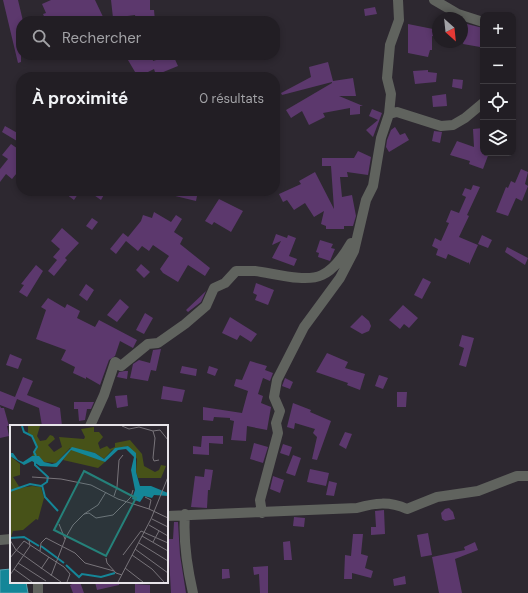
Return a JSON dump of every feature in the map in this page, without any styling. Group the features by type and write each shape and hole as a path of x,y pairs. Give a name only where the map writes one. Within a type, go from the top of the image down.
{"street":[{"path":"262,513 260,500 278,432 276,423 280,411 274,397 277,380 304,327 340,278 354,251 366,200 373,186 381,138 389,114 391,94 387,78 390,45 399,20 398,0"},
{"path":"434,0 458,14 480,21"},
{"path":"389,114 397,112 442,126 453,124 465,118 480,106"},
{"path":"90,425 104,395 115,362 122,366 148,344 158,343 174,330 180,328 206,306 214,288 225,283 236,271 254,271 312,278 322,275 331,269 345,254 361,226"},
{"path":"168,516 357,508 376,503 395,504 407,509 437,497 484,490 517,476 528,476"},
{"path":"185,514 184,528 187,568 193,593"},
{"path":"0,540 10,539"}],"water":[{"path":"10,569 10,583 26,583 28,593 0,593 0,570"}],"building":[{"path":"3,0 18,0 22,16 16,16 16,55"},
{"path":"51,0 95,0 103,16 44,16 43,14 46,13 42,4"},
{"path":"111,0 150,0 150,10 154,10 155,16 135,15 113,16"},
{"path":"375,7 377,14 365,16 364,9"},
{"path":"408,24 432,29 432,50 430,50 428,57 408,53"},
{"path":"468,24 480,27 480,47 468,45"},
{"path":"128,60 175,60 178,66 163,72 155,72 154,69 148,72 135,72"},
{"path":"328,62 333,81 353,78 356,96 339,96 363,106 360,106 360,114 350,115 350,108 323,113 325,117 309,125 302,111 291,118 286,110 332,82 282,95 281,93 311,77 309,67"},
{"path":"428,70 428,72 437,73 436,82 415,84 413,71"},
{"path":"453,79 463,80 462,89 452,87"},
{"path":"446,94 447,106 433,107 432,96"},
{"path":"372,109 382,113 373,137 366,130 378,120 369,116"},
{"path":"5,126 16,132 16,140 2,132"},
{"path":"395,127 400,135 405,133 409,140 389,152 386,147 387,140 391,130"},
{"path":"480,128 480,156 488,156 483,169 469,164 470,161 450,155 457,141 474,147 473,129"},
{"path":"434,131 442,132 440,143 432,141"},
{"path":"11,144 16,148 16,174 12,179 6,174 0,182 0,169 8,159 2,155"},
{"path":"358,151 371,157 368,175 347,172 348,177 340,177 342,197 352,195 356,216 353,226 344,226 344,229 326,229 326,226 321,224 324,211 314,217 305,203 294,210 287,200 283,202 280,194 301,184 299,181 315,172 334,209 331,166 322,166 322,158 354,158"},
{"path":"521,169 528,172 525,184 528,186 522,201 516,198 508,216 496,212 506,187 508,188 511,181 515,183"},
{"path":"473,185 480,187 459,237 478,245 469,265 469,262 468,263 448,254 446,259 436,255 438,249 432,246 435,238 441,241 449,223 446,222 451,210 459,213 466,197 462,195 465,188 471,190"},
{"path":"69,196 77,196 74,200"},
{"path":"95,196 103,196 101,200"},
{"path":"175,196 197,196 196,201"},
{"path":"219,199 243,211 231,232 214,222 212,225 205,221"},
{"path":"154,212 171,222 176,215 182,219 174,232 183,238 180,244 210,268 205,276 188,265 178,282 163,273 160,269 169,256 153,245 149,251 142,246 138,251 126,241 116,254 110,249 123,233 128,237 141,221 143,215 152,218"},
{"path":"92,218 98,222 92,230 86,226"},
{"path":"62,228 79,243 65,258 67,260 54,276 48,271 57,260 53,257 60,249 51,241"},
{"path":"276,234 287,238 288,235 296,238 289,256 297,259 294,266 272,258 281,241 272,245"},
{"path":"482,235 492,240 488,248 478,244"},
{"path":"320,240 333,244 331,248 335,249 330,261 318,257 319,253 316,252"},
{"path":"507,247 528,258 525,265 505,252"},
{"path":"141,264 150,272 144,278 136,270"},
{"path":"36,265 43,271 27,297 19,292 24,285 21,284"},
{"path":"423,278 431,282 422,299 414,295"},
{"path":"256,283 274,290 268,305 255,300 257,295 253,293"},
{"path":"86,284 94,290 87,301 79,295"},
{"path":"206,291 201,302 188,312 186,310"},
{"path":"48,298 65,308 67,304 80,311 77,318 95,327 99,320 137,340 133,348 120,341 115,356 109,360 100,385 86,377 86,379 73,373 75,367 61,360 66,350 36,339 46,310 41,307"},
{"path":"120,299 129,307 117,322 107,315"},
{"path":"403,305 418,318 409,328 404,324 400,329 389,320"},
{"path":"145,313 153,318 144,334 136,330"},
{"path":"362,315 369,321 371,326 369,331 362,334 350,327"},
{"path":"230,317 257,334 251,342 240,335 237,340 222,333"},
{"path":"462,335 474,338 466,367 459,365 464,348 459,346"},
{"path":"161,349 156,371 151,370 148,381 130,378 133,364 139,360 150,363 153,350"},
{"path":"327,353 348,362 345,368 365,374 360,390 347,385 348,383 316,372"},
{"path":"10,354 22,359 18,369 6,365"},
{"path":"250,361 267,366 265,370 273,373 270,381 263,378 258,394 263,396 261,403 271,407 267,430 247,426 246,441 231,440 234,421 230,420 230,418 214,417 213,421 203,420 203,407 242,413 248,391 234,386 236,379 242,380"},
{"path":"182,366 197,369 196,376 180,373"},
{"path":"209,366 218,369 215,376 207,373"},
{"path":"128,371 127,379 117,377 119,372"},
{"path":"379,375 388,378 383,389 375,386"},
{"path":"23,377 33,381 27,395 60,408 62,425 42,425 39,408 17,399 13,410 0,405 0,391 15,397"},
{"path":"285,378 293,382 290,389 282,386"},
{"path":"163,386 185,390 182,402 161,399"},
{"path":"397,392 407,392 406,407 397,407"},
{"path":"127,395 128,406 117,408 115,396"},
{"path":"74,402 94,402 91,409 87,409 85,420 79,421 78,409 74,409"},
{"path":"293,403 311,410 310,412 331,421 317,460 312,459 317,437 313,433 315,429 295,423 294,429 287,427"},
{"path":"0,406 1,408 4,408 9,426 7,426 9,436 0,438"},
{"path":"345,432 352,434 346,449 339,445"},
{"path":"202,436 223,436 223,444 209,443 209,455 193,454 193,446 201,447"},
{"path":"254,443 268,447 263,463 250,459"},
{"path":"283,444 292,447 289,456 280,453"},
{"path":"293,455 301,458 295,476 286,473"},
{"path":"205,469 213,470 210,490 208,490 207,508 191,507 195,476 204,477"},
{"path":"310,469 329,473 326,486 307,482"},
{"path":"273,476 284,480 280,493 270,489"},
{"path":"329,481 337,483 334,496 326,495"},
{"path":"449,508 453,512 455,519 445,521 442,519 441,513 445,509"},
{"path":"384,510 385,534 371,535 371,527 376,527 375,511"},
{"path":"294,517 305,518 304,527 293,526"},
{"path":"174,522 178,522 180,555 186,593 171,593 168,539 173,539"},
{"path":"428,533 432,555 421,557 417,535"},
{"path":"353,534 363,534 361,554 368,556 365,568 373,571 371,578 352,573 352,579 344,579 345,555 351,556"},
{"path":"290,541 292,560 284,560 283,542"},
{"path":"475,542 478,550 455,559 462,593 439,593 432,557 465,550 464,547"},
{"path":"268,566 268,593 260,593 259,574 254,575 253,567"},
{"path":"222,569 229,569 230,578 222,579"},
{"path":"405,576 406,584 394,586 393,579"},
{"path":"80,583 84,593 73,593 70,585"},
{"path":"95,583 119,583 119,585 97,590"},
{"path":"135,584 150,585 150,593 135,593"}]}
